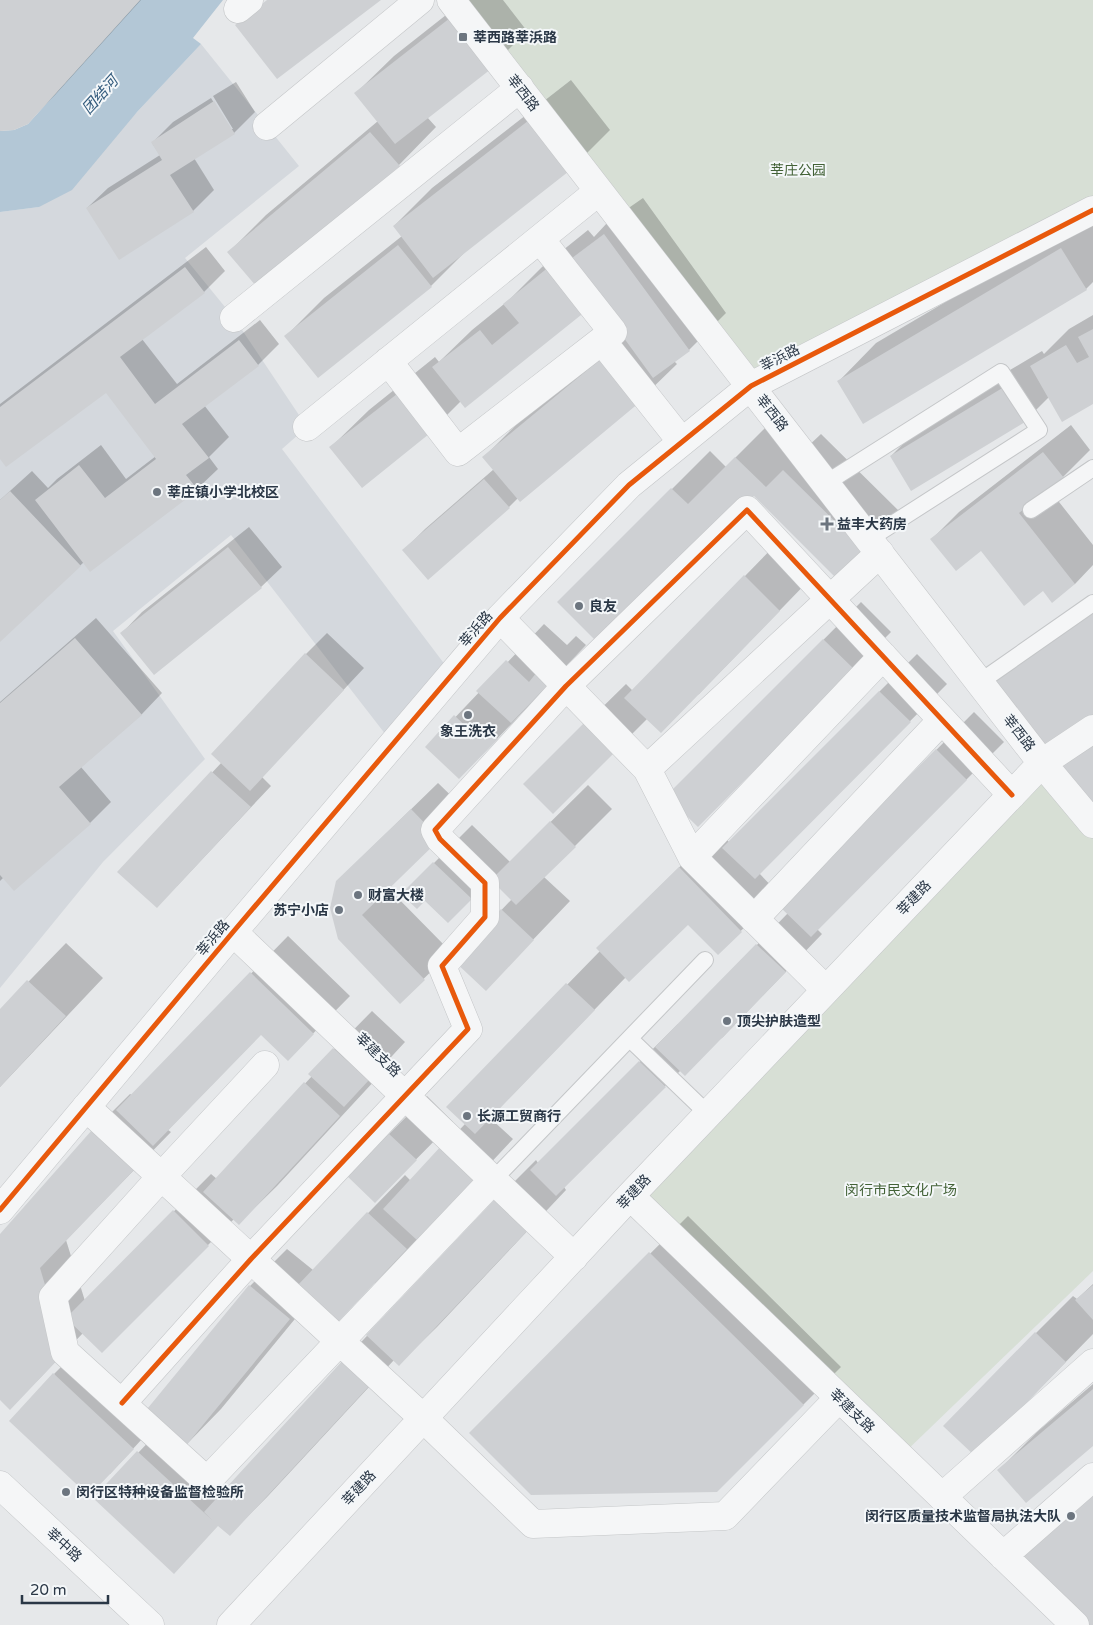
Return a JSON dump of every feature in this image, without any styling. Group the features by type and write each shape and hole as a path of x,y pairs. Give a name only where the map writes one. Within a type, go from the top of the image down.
{"street":[{"path":"267,126 420,0"},
{"name":"莘西路","path":"451,0 1042,763 1093,824"},
{"path":"234,318 520,88"},
{"path":"307,427 599,191"},
{"name":"莘浜路","path":"4,1196 86,1108 500,618 629,486 751,386 1093,210"},
{"path":"388,361 458,452 602,341 613,332 540,239"},
{"path":"602,341 682,442"},
{"path":"122,1403 251,1259 468,1029 442,966 484,917 485,883 440,839 436,830 566,686 747,510 1012,795"},
{"path":"647,769 831,599 875,546"},
{"path":"500,618 647,769 692,857 826,990"},
{"path":"692,857 883,656"},
{"path":"754,919 942,720"},
{"name":"莘建路","path":"232,1625 630,1196 1042,763 1093,729"},
{"name":"莘建支路","path":"233,932 574,1257"},
{"path":"265,1065 53,1297 65,1352 207,1481 493,1180"},
{"path":"86,1108 424,1418 533,1524 726,1516 839,1398"},
{"name":"莘建支路","path":"630,1196 1075,1625"},
{"path":"942,1497 1093,1363"},
{"path":"1003,1556 1093,1477"},
{"name":"莘中路","path":"0,1485 150,1625"}],"lane":[{"path":"826,484 1001,372 1039,430 875,546"},
{"path":"1031,510 1093,468"},
{"path":"980,682 1093,603"},
{"path":"493,1180 705,960"},
{"path":"630,1039 708,1114"}],"shaded area":[{"name":"莘庄镇小学北校区","path":"201,44 299,166 185,258 234,318 307,427 282,449 452,674 393,744 231,535 113,631 205,759 103,862 0,988 0,212 39,207 137,112"}],"green space":[{"name":"莘庄公园","path":"451,0 1093,0 1093,210 751,386"},
{"name":"闵行市民文化广场","path":"1042,763 1093,824 1093,1271 900,1457 630,1196"}],"water":[{"name":"团结河","path":"140,0 223,0 193,38 201,44 137,112 72,190 39,207 0,212 0,131 14,130 28,124"}],"building":[{"path":"0,0 140,0 28,124 14,130 0,131"},
{"path":"267,0 381,0 277,79 235,25"},
{"path":"450,18 491,69 395,144 354,93"},
{"path":"214,101 235,134 170,175 194,212 119,260 86,208 162,160 151,142"},
{"path":"533,117 573,168 433,278 393,226"},
{"path":"370,132 400,166 256,286 227,252"},
{"path":"604,234 690,351 653,378 568,261"},
{"path":"398,245 432,287 318,378 284,336"},
{"path":"1061,248 1087,290 863,424 837,381"},
{"path":"550,266 586,311 465,408 432,367 480,330 492,345 519,323 503,304"},
{"path":"185,267 205,293 120,357 155,404 239,340 259,366 182,424 209,458 186,475 198,490 90,572 35,500 79,465 105,498 156,459 106,393 6,467 0,459 0,407"},
{"path":"1093,329 1093,404 1062,422 1030,366 1066,345 1077,363 1089,357 1078,337"},
{"path":"603,357 640,402 520,502 482,457"},
{"path":"1004,387 1025,422 911,491 890,456"},
{"path":"397,394 429,434 362,488 329,447"},
{"path":"1043,452 1064,478 1019,513 1075,584 1052,603 1043,591 1024,606 981,551 956,571 930,539"},
{"path":"735,457 766,487 783,470 864,550 836,578 754,496 714,536 596,641 557,602 671,488 688,504"},
{"path":"484,479 510,508 428,580 402,550"},
{"path":"10,491 81,566 0,642 0,500"},
{"path":"228,547 262,588 154,675 120,633"},
{"path":"744,575 780,611 661,733 624,698"},
{"path":"1093,603 1093,824 980,682"},
{"path":"75,638 142,715 59,787 91,824 14,891 0,875 0,703"},
{"path":"823,639 855,670 698,827 666,796"},
{"path":"305,653 344,690 250,791 211,754"},
{"path":"506,660 529,682 537,672 549,684 511,723 476,691"},
{"path":"879,691 911,722 755,879 722,848"},
{"path":"454,715 477,737 486,728 498,739 459,779 425,747"},
{"path":"587,720 617,750 553,814 523,784"},
{"path":"936,749 967,780 811,937 779,906"},
{"path":"211,771 251,807 157,908 117,872"},
{"name":"财富大楼","path":"411,809 440,839 362,915 425,980 400,1004 338,939 330,908 336,881"},
{"path":"550,821 576,847 516,905 491,880"},
{"path":"433,862 472,899 448,923 425,901 417,909 401,894"},
{"path":"679,867 742,932 718,955 688,925 629,982 596,948"},
{"path":"501,909 534,940 486,991 453,960"},
{"path":"756,944 786,972 685,1076 655,1047"},
{"path":"250,972 314,1034 288,1061 261,1035 153,1146 116,1110"},
{"path":"27,980 66,1016 0,1087 0,1009"},
{"path":"566,983 595,1010 475,1134 446,1107"},
{"path":"333,1048 369,1080 344,1107 308,1074"},
{"path":"639,1061 666,1087 556,1196 530,1170"},
{"path":"304,1082 340,1116 239,1225 203,1192"},
{"path":"92,1130 134,1170 40,1268 65,1352 10,1410 0,1400 0,1234"},
{"path":"388,1133 417,1160 375,1203 346,1175"},
{"path":"442,1145 477,1177 418,1241 383,1209"},
{"path":"497,1197 530,1228 399,1366 366,1335"},
{"path":"173,1210 209,1246 102,1353 66,1318"},
{"path":"367,1212 407,1249 338,1322 298,1285"},
{"path":"649,1252 804,1405 717,1492 531,1495 469,1433"},
{"path":"249,1285 290,1319 184,1448 143,1414"},
{"path":"1093,1285 1093,1320 1075,1300"},
{"path":"1035,1332 1066,1362 975,1456 943,1426"},
{"path":"345,1358 372,1383 230,1536 218,1526 174,1574 93,1498 137,1451 212,1520 204,1512"},
{"path":"53,1373 134,1449 89,1496 9,1421"},
{"path":"1093,1389 1093,1446 1026,1503 997,1470"},
{"name":"闵行区质量技术监督局执法大队","path":"1093,1477 1093,1625 1075,1625 1003,1556"}],"cycle path":[{"path":"0,1210 500,618 629,485 751,386 1093,210"},
{"path":"122,1403 251,1259 468,1029 442,966 485,917 485,883 440,839 435,830 566,686 747,510 1012,795"}],"place":[{"name":"莘西路莘浜路","path":"463,37"},
{"name":"莘庄镇小学北校区","path":"157,492"},
{"name":"益丰大药房","path":"827,524"},
{"name":"良友","path":"579,606"},
{"name":"象王洗衣","path":"468,715"},
{"name":"财富大楼","path":"358,895"},
{"name":"苏宁小店","path":"339,910"},
{"name":"顶尖护肤造型","path":"727,1021"},
{"name":"长源工贸商行","path":"467,1116"},
{"name":"闵行区特种设备监督检验所","path":"66,1492"},
{"name":"闵行区质量技术监督局执法大队","path":"1071,1516"}]}
